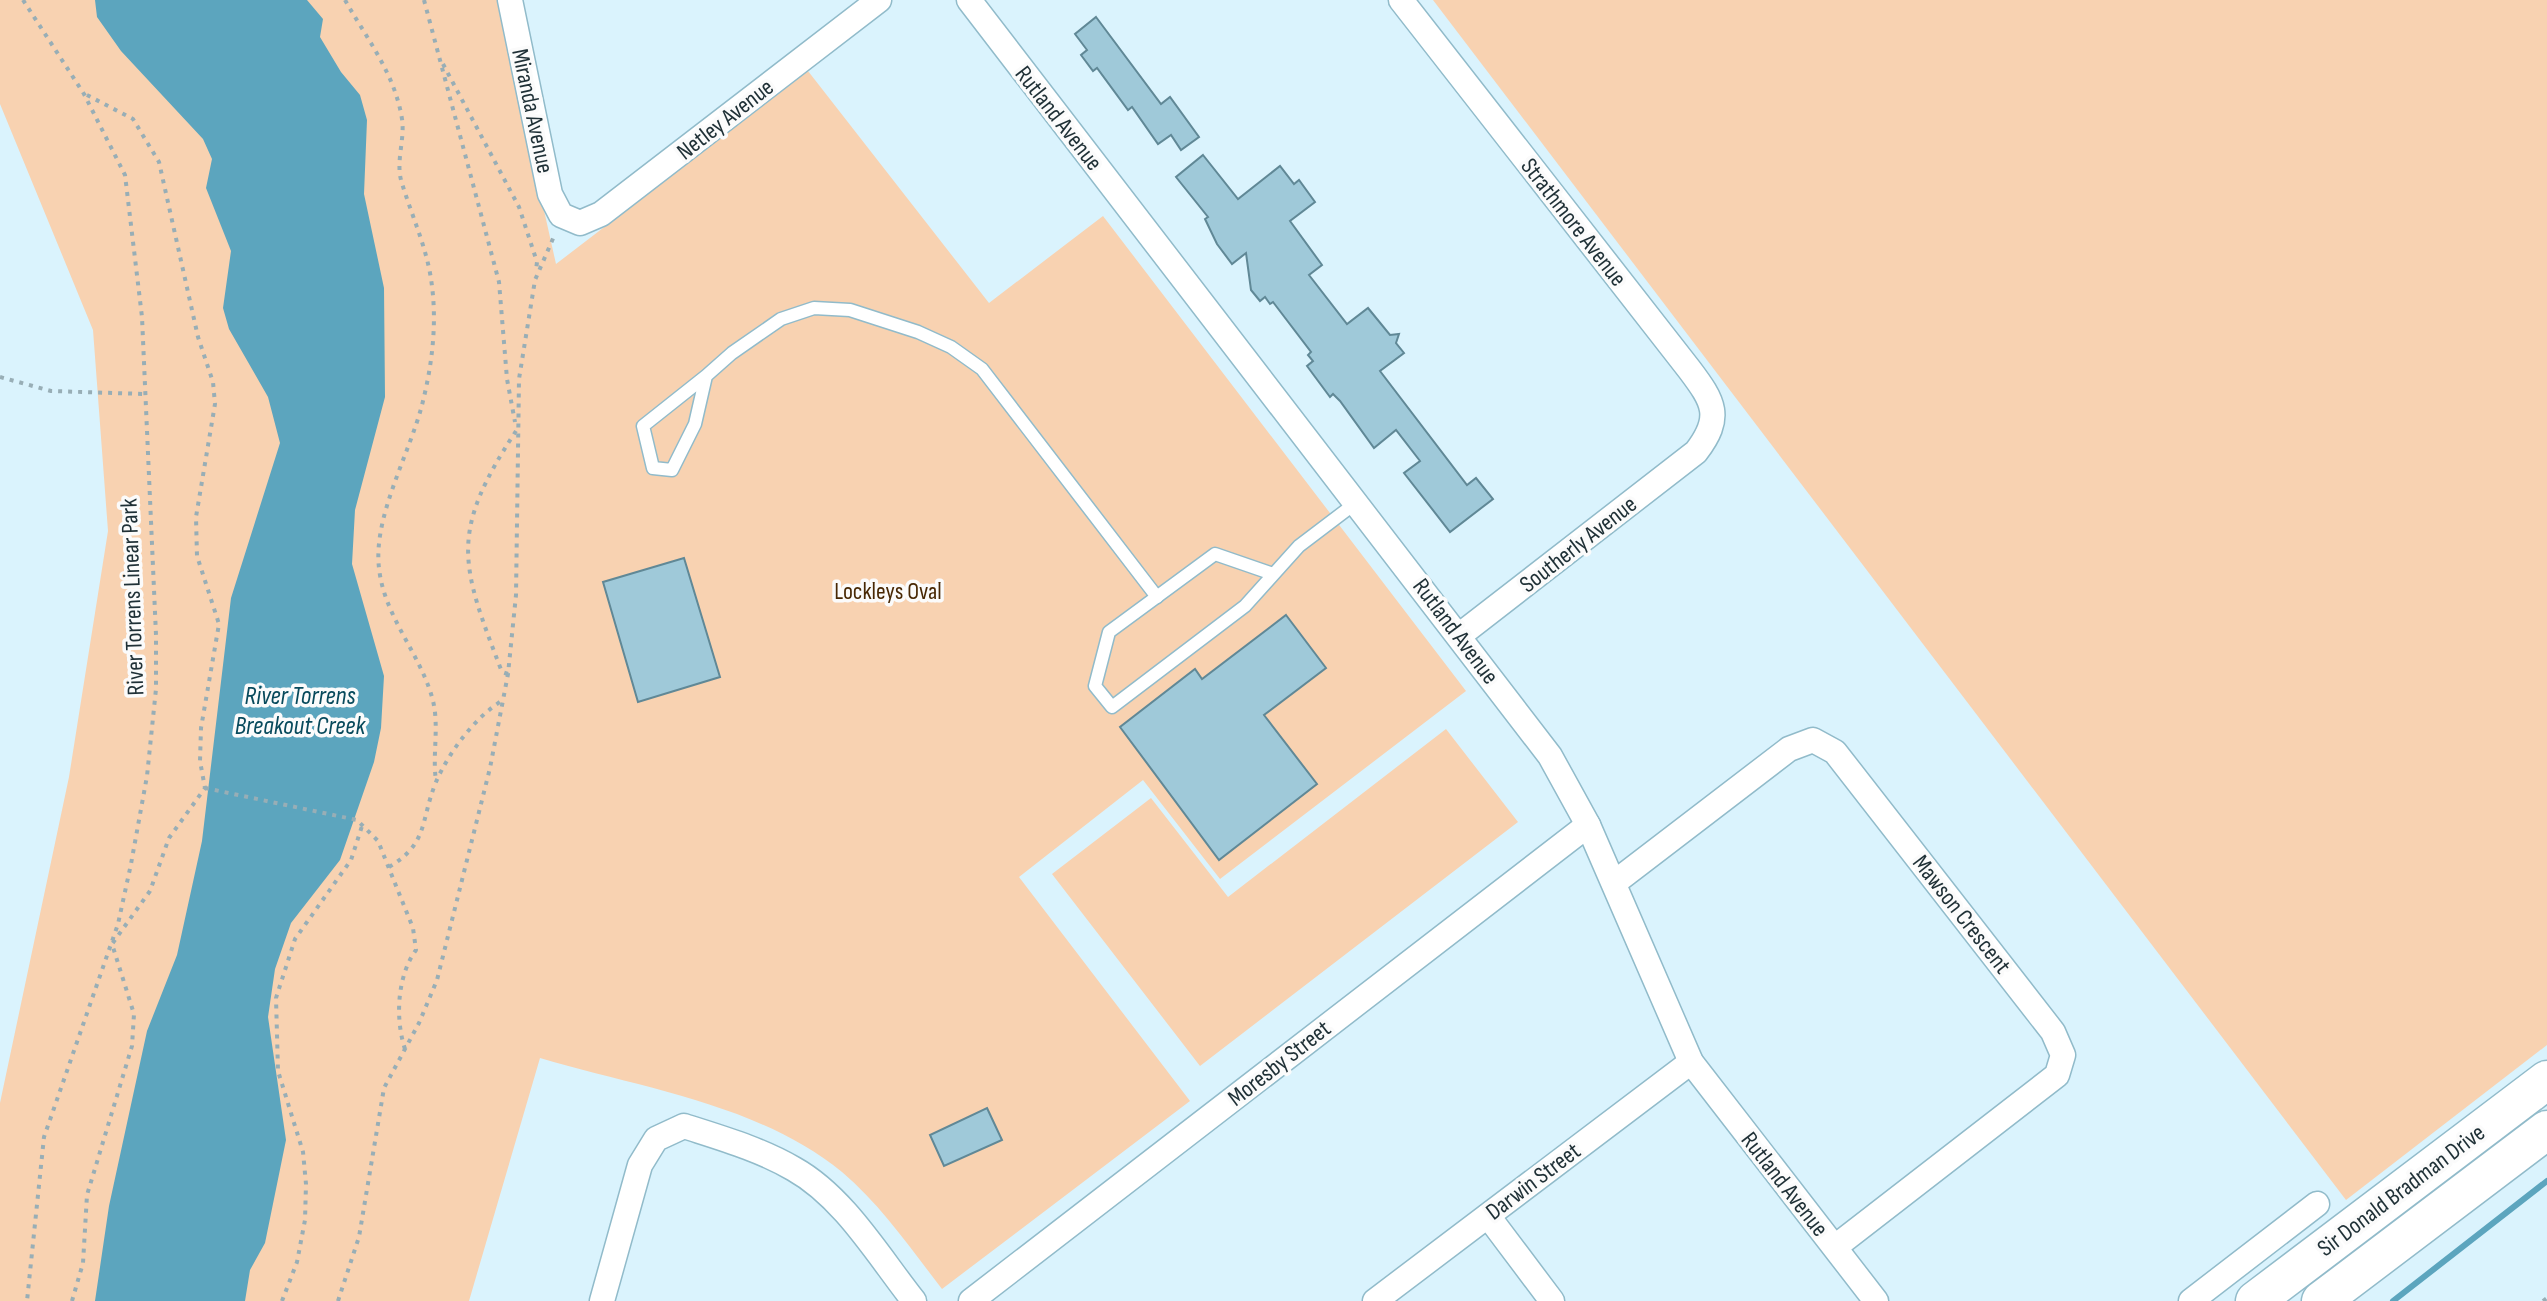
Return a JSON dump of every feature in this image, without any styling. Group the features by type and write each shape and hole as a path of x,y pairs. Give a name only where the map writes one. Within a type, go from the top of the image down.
{"main road":[{"name":"Sir Donald Bradman Drive","path":"2255,1301 2547,1080"},
{"name":"Sir Donald Bradman Drive","path":"2321,1301 2547,1130"}],"street":[{"name":"Miranda Avenue","path":"510,0 550,194 565,219"},
{"name":"Netley Avenue","path":"565,219 580,223 601,214 879,0"},
{"name":"Rutland Avenue","path":"969,0 1550,756 1588,825 1691,1062 1876,1301"},
{"name":"Strathmore Avenue","path":"1401,0 1707,393 1714,416 1709,435 1696,452"},
{"name":"Southerly Avenue","path":"1460,635 1696,452"},
{"name":"Mawson Crescent","path":"1614,883 1789,749 1813,740 1835,752 2053,1032 2063,1055 2057,1075 1835,1247"},
{"name":"Moresby Street","path":"971,1301 1588,825"},
{"name":"Darwin Street","path":"1375,1301 1691,1062"},
{"path":"602,1301 640,1165 656,1139 684,1126 741,1145 796,1170 839,1206 914,1301"},
{"name":"Sir Donald Bradman Drive","path":"2191,1301 2317,1204"},
{"path":"1488,1216 1552,1301"}],"lane":[{"path":"706,376 695,424 672,470 653,468 643,426 732,353 781,319 814,308 850,310 885,319 951,347 982,369 1157,597"},
{"path":"1273,574 1215,554 1109,632 1095,686 1112,707 1245,606 1299,546 1357,502"}],"path":[{"name":"River Torrens Linear Park","path":"23,0 84,94 125,175 142,317 156,689 147,776 112,944 44,1137 27,1301"},
{"path":"345,0 391,78 397,94 403,123 400,176 430,271 435,314 432,357 421,406 380,537 379,568 388,607 432,697 436,721 433,761 436,781"},
{"path":"424,0 499,282 507,379 516,432 482,491 469,523 467,556 471,592 502,672 508,674"},
{"path":"338,1301 359,1237 384,1088 437,980 490,768 508,674 516,595 519,379 537,262 519,207 440,57"},
{"path":"72,1301 83,1263 87,1195 132,1046 134,1014 112,944 150,891 169,838 205,788 200,761 201,728 219,624 197,556 196,517 215,404 213,382 198,337 159,162 133,119 84,94"},
{"path":"535,280 547,246 565,219"},
{"path":"0,377 51,391 144,394"},
{"path":"389,867 409,855 421,838 436,781 481,715 503,700"},
{"path":"205,788 357,820 378,841 413,928 416,950 409,960 399,1012 405,1049"},
{"path":"282,1301 297,1262 305,1220 306,1184 303,1152 278,1071 276,998 295,939 351,860 362,826"}],"green space":[{"name":"Lockleys Oval","path":"0,0 497,0 556,264 808,71 989,303 1103,216 1466,691 1220,879 1143,780 1019,877 1190,1101 942,1289 870,1199 842,1172 809,1149 737,1114 658,1089 540,1058 469,1301 0,1301 0,1103 69,777 108,531 93,330 0,104"},
{"path":"1433,0 2547,0 2547,1045 2346,1200"},
{"path":"1446,729 1518,822 1200,1066 1052,874 1151,798 1228,897"}],"water":[{"name":"River Torrens Breakout Creek","path":"95,0 307,0 323,19 320,37 341,72 360,95 367,120 364,194 384,288 385,397 355,510 352,564 384,676 381,728 374,762 340,860 291,923 275,969 268,1017 286,1140 265,1243 250,1270 245,1301 95,1301 109,1206 147,1031 177,955 202,841 231,598 280,443 268,397 229,329 223,308 231,251 206,188 212,159 203,139 121,51 97,17"}],"building":[{"path":"1096,17 1161,104 1170,97 1199,137 1181,150 1171,135 1158,144 1132,107 1128,110 1097,68 1093,71 1081,55 1087,50 1075,34"},
{"path":"1203,155 1238,199 1280,166 1294,184 1299,180 1315,202 1290,221 1322,265 1309,275 1347,324 1368,308 1390,335 1399,334 1396,343 1404,353 1380,371 1467,485 1476,478 1493,499 1450,532 1404,473 1420,461 1396,430 1374,448 1340,401 1333,394 1330,397 1307,366 1313,361 1308,355 1311,352 1273,302 1270,304 1265,297 1260,301 1251,290 1246,253 1232,264 1217,244 1205,219 1208,217 1176,177"},
{"path":"684,558 720,677 638,702 603,582"},
{"path":"1286,615 1326,668 1264,715 1317,784 1219,860 1120,727 1195,669 1202,679"},
{"path":"987,1108 1002,1140 944,1166 930,1135"}],"waterway":[{"path":"2393,1301 2547,1181"}]}
